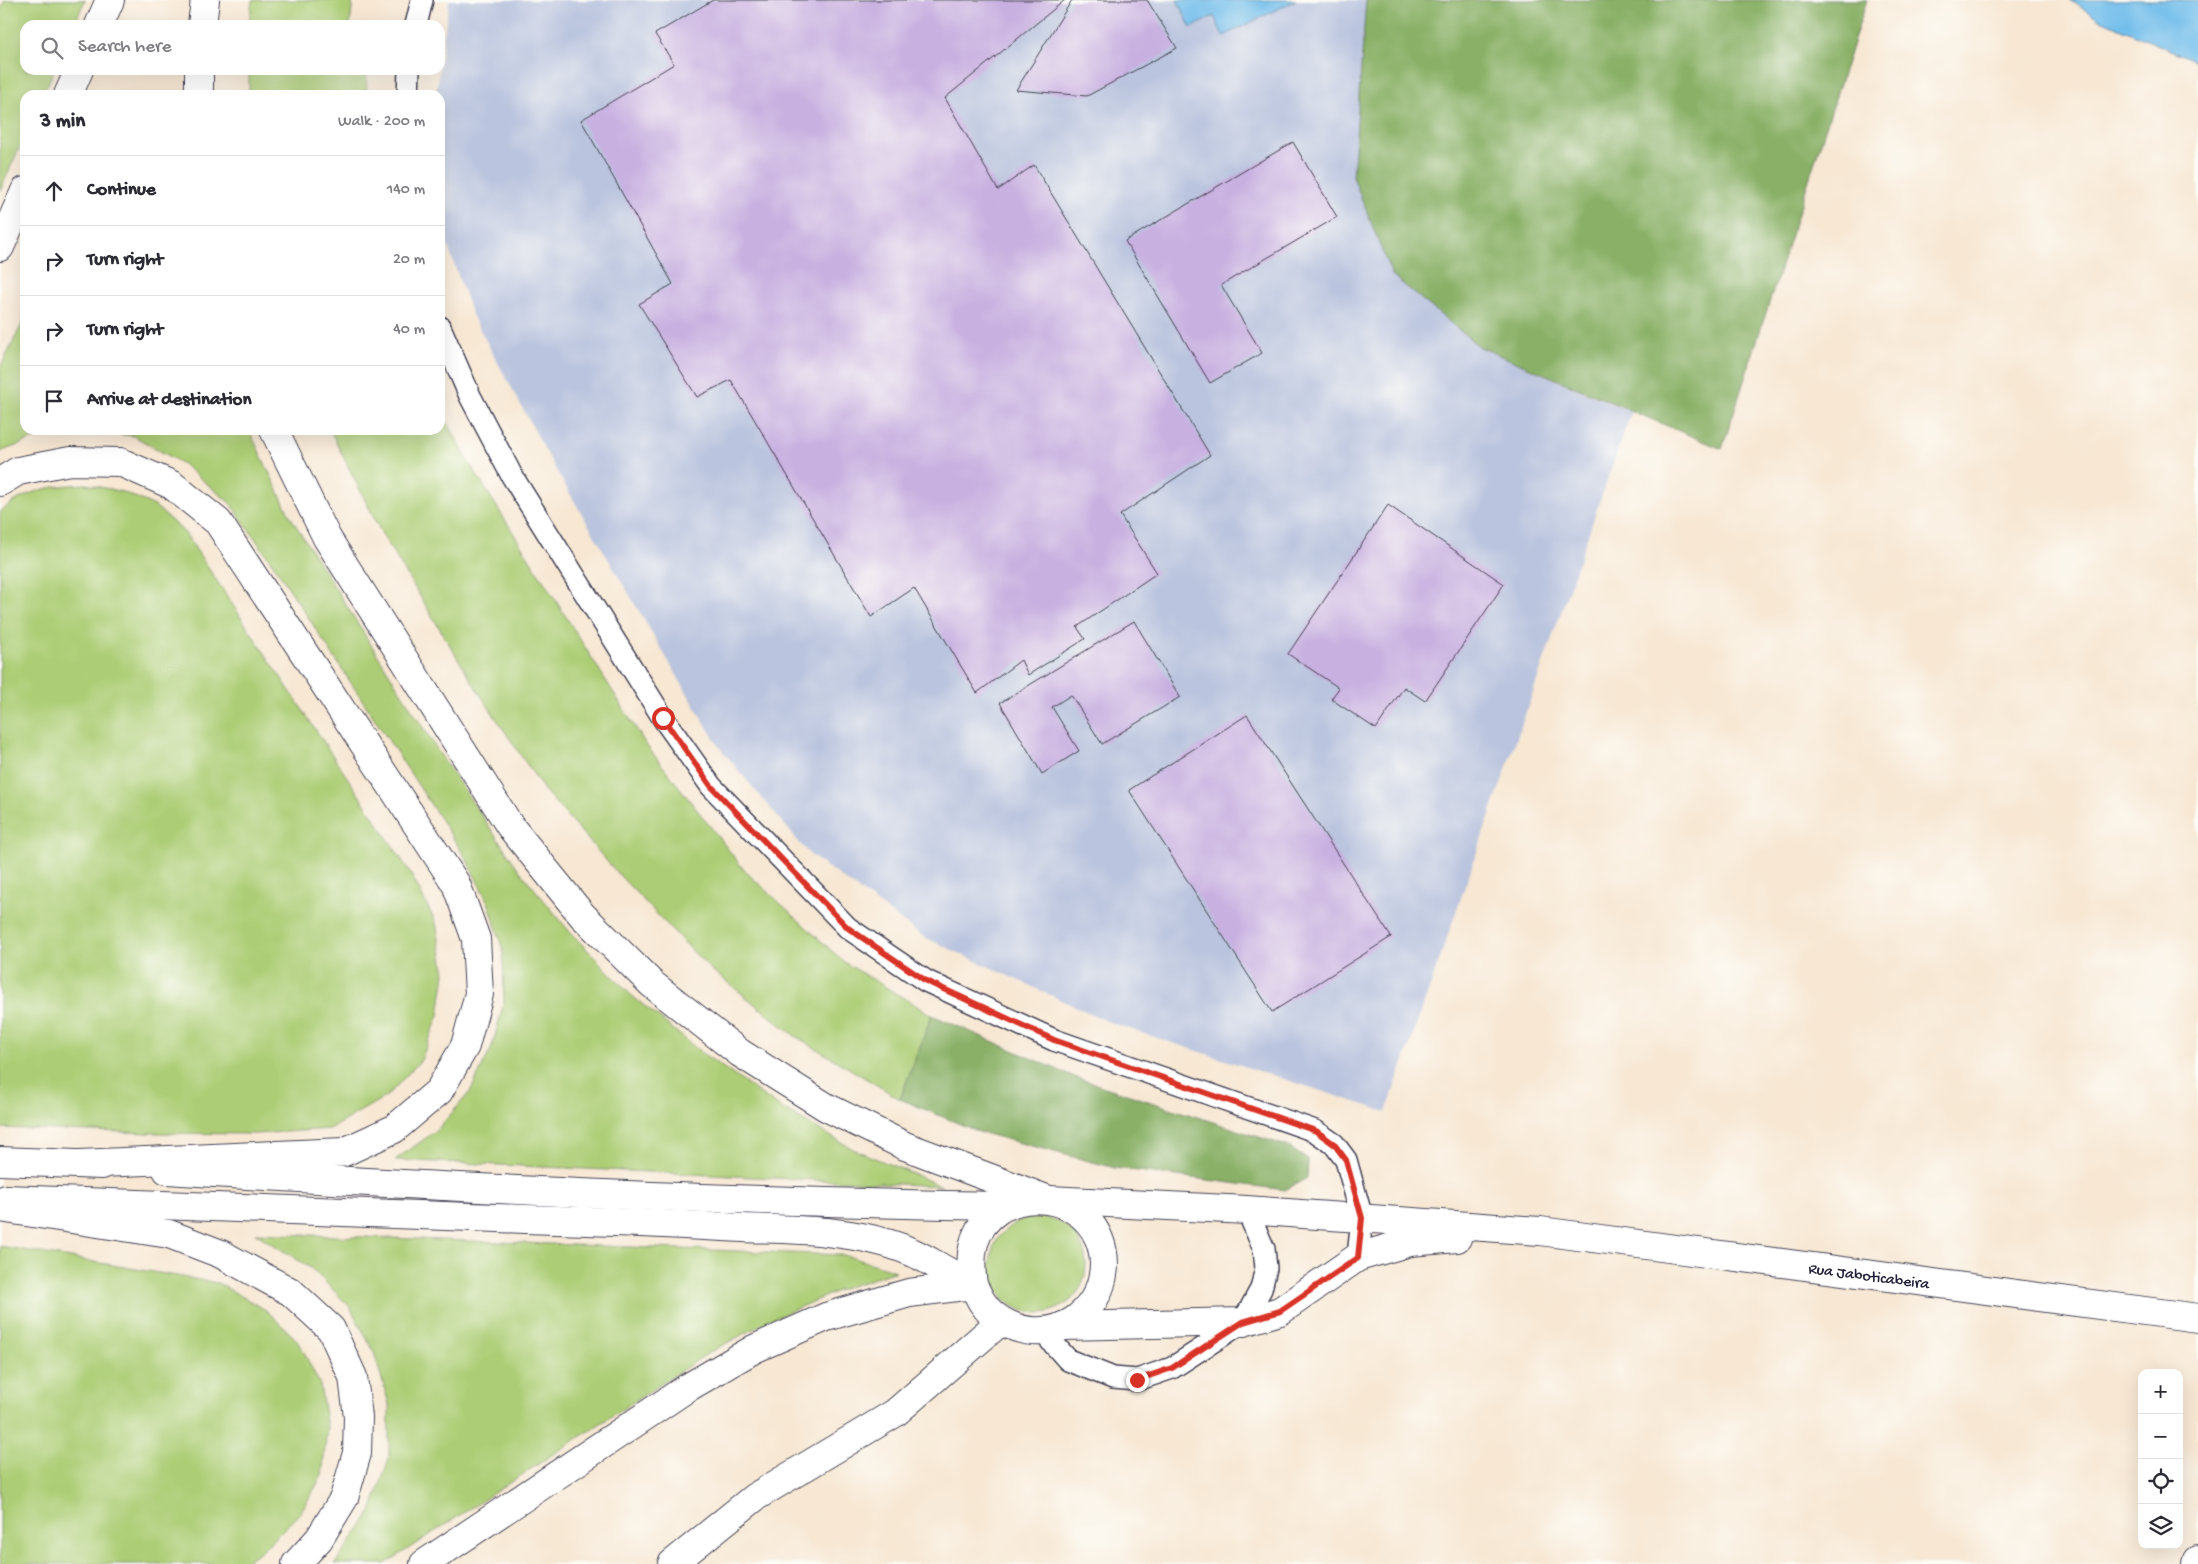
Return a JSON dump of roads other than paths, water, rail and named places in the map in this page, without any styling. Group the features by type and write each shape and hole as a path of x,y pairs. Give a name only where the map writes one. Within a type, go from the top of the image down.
{"main road":[{"path":"101,20 110,0"},
{"path":"203,20 205,0"},
{"path":"70,90 77,75"},
{"path":"199,75 199,90"},
{"path":"0,247 20,202"},
{"path":"276,435 327,538 510,826 582,915 652,984 740,1053 826,1107 905,1146 1071,1207 1088,1221 1099,1238 1104,1259 1103,1280 1095,1300 1081,1316 1053,1329"},
{"path":"0,482 18,471 70,460 120,462 172,485 218,522 456,884 476,939 479,994 465,1046 439,1091 394,1129 344,1152 80,1164"},
{"path":"0,1161 80,1164 378,1183 861,1204 1005,1206"},
{"path":"1027,1198 1247,1210 1540,1231 1410,1242 1358,1258 1280,1311 1243,1322 1022,1330 1001,1321 984,1305 973,1285 970,1262 975,1240 987,1220 1005,1206 1027,1198"},
{"path":"0,1199 685,1224 828,1232 869,1239 909,1250 973,1285"},
{"path":"0,1208 169,1234 221,1254 291,1292 331,1330 353,1377 358,1417 357,1454 344,1498 319,1539 296,1564"},
{"name":"Rua Jaboticabeira","path":"1540,1231 2198,1318"},
{"path":"424,1564 687,1388 754,1349 826,1317 909,1293 973,1285"},
{"path":"672,1564 755,1497 895,1413 1001,1321"},
{"path":"2197,1564 2198,1560"}],"lane":[{"path":"417,20 422,0"},
{"path":"408,90 410,75"},
{"path":"445,338 470,396 512,476 663,718 711,786 848,928 926,981 1054,1040 1316,1131 1334,1144 1346,1160 1362,1218 1358,1258"},
{"path":"1053,1329 1068,1360 1114,1378 1137,1380 1172,1368 1243,1322 1261,1289 1266,1268 1264,1249 1247,1210"}],"water":[{"path":"1177,0 1296,0 1223,36 1214,16 1191,28"},
{"path":"2069,0 2198,0 2198,62 2103,21"}]}
